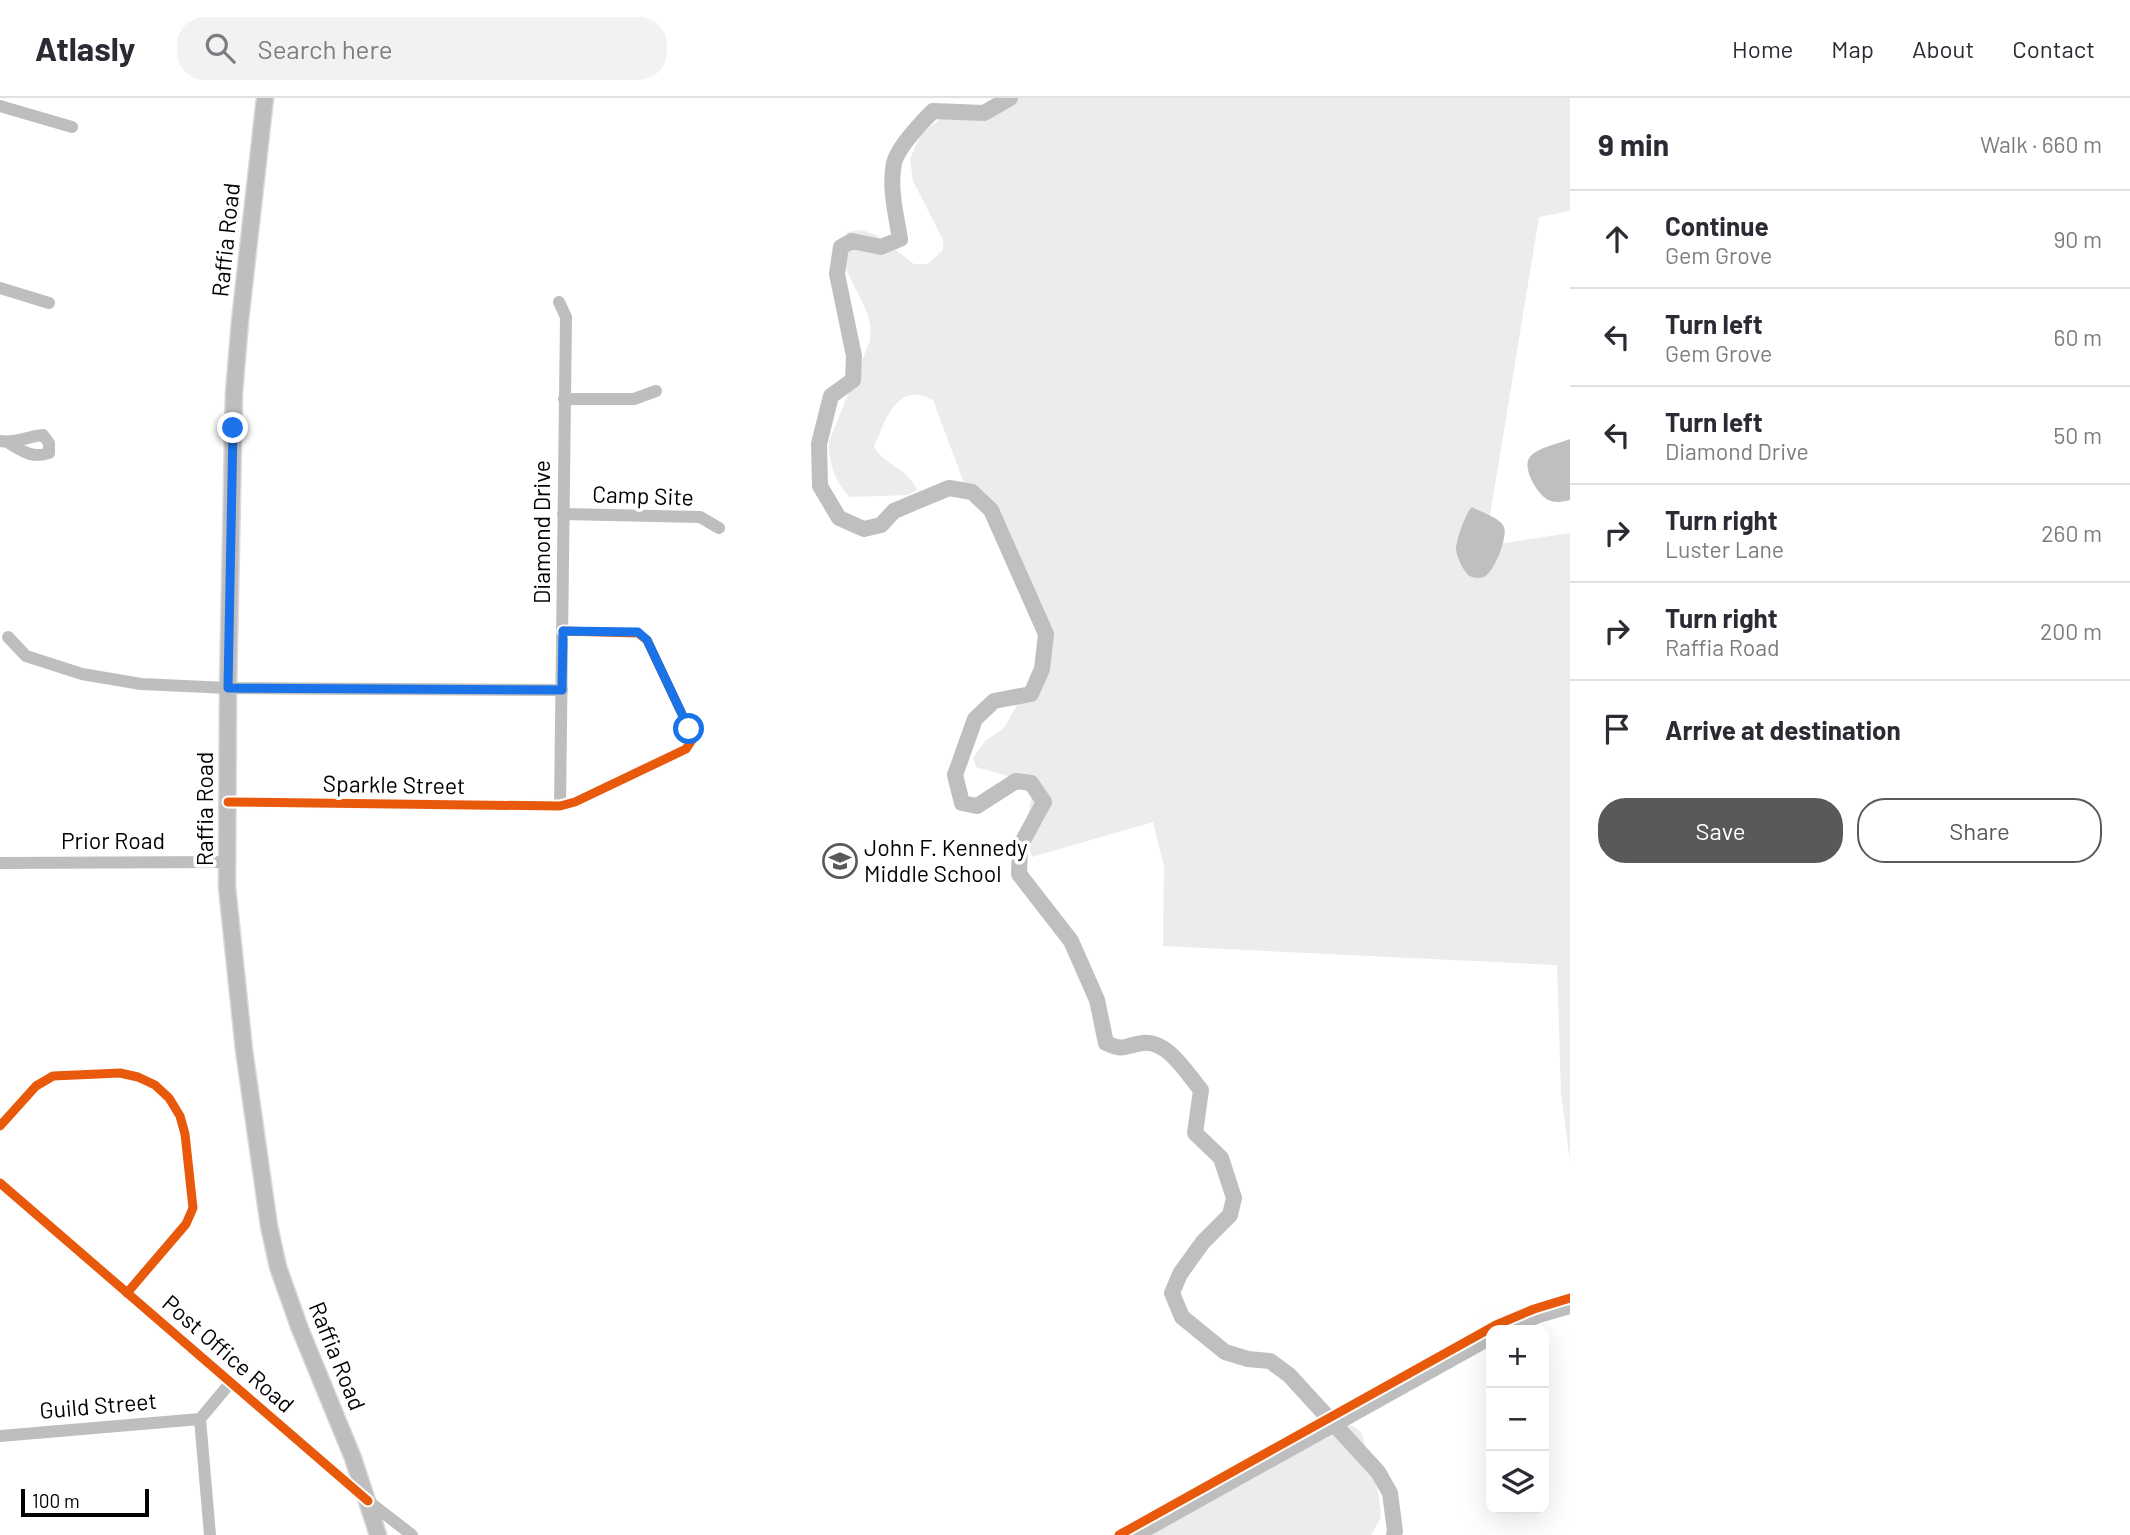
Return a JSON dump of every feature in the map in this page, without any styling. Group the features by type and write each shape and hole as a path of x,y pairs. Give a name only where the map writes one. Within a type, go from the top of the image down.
{"main road":[{"name":"Raffia Road","path":"265,98 234,393 227,862 234,963 269,1226 278,1267 353,1458 378,1535"}],"street":[{"path":"0,106 72,127"},
{"path":"0,288 49,303"},
{"name":"Diamond Drive","path":"559,302 566,317 560,806"},
{"path":"564,399 634,399 656,391"},
{"name":"Camp Site","path":"563,514 700,517 719,528"},
{"path":"560,806 575,802 686,749 692,740 647,640 638,632 563,631"},
{"path":"8,636 26,656 82,674 141,684 228,688 562,690"},
{"name":"Sparkle Street","path":"228,802 560,806"},
{"name":"Prior Road","path":"0,863 227,862"},
{"path":"0,1126 36,1086 53,1076 120,1073 155,1085 169,1098 180,1116 185,1134 193,1208 186,1224 127,1293"},
{"name":"Post Office Road","path":"0,1182 368,1501 412,1535"},
{"path":"1521,1325 1570,1308"},
{"path":"1139,1535 1486,1342"},
{"path":"210,1535 201,1419 231,1382"},
{"name":"Guild Street","path":"0,1436 201,1419"}],"shaded area":[{"path":"1018,98 1570,98 1570,211 1539,217 1485,546 1570,533 1570,1161 1561,1093 1557,965 1163,946 1164,867 1153,822 1032,857 1027,832 1033,791 1026,781 976,767 973,758 985,741 1004,728 1026,689 1041,683 1050,671 1050,656 1037,601 1019,563 1000,539 998,530 967,491 933,400 921,395 910,395 901,399 888,415 874,447 913,482 917,490 907,495 850,497 840,485 834,471 829,441 870,341 867,312 843,256 847,232 862,230 876,235 914,264 928,264 943,250 943,240 913,181 910,159 921,134 944,116 1010,103"},
{"path":"1570,439 1570,500 1551,501 1536,487 1529,474 1528,462 1538,451"},
{"path":"1472,507 1499,521 1505,532 1496,562 1488,574 1480,578 1468,575 1460,563 1456,549 1462,527"},
{"path":"1327,1423 1350,1426 1362,1434 1379,1497 1381,1517 1371,1535 1143,1535 1140,1517 1306,1426"}],"waterway":[{"path":"1010,98 984,113 933,111 905,143 894,163 893,191 900,239 881,247 852,241 841,247 837,274 854,356 853,380 831,396 819,444 820,486 839,518 864,529 881,525 894,511 949,488 972,492 991,510 1046,634 1042,669 1031,694 994,701 975,719 955,775 962,803 977,806 1016,781 1031,783 1044,802 1020,846 1019,874 1071,941 1097,1000 1106,1043 1121,1047 1143,1043 1161,1047 1176,1059 1201,1090 1195,1133 1221,1158 1234,1198 1230,1215 1203,1242 1180,1274 1172,1293 1182,1317 1225,1352 1248,1359 1270,1361 1289,1375 1378,1472 1390,1493 1394,1535"}],"cycle path":[{"path":"228,802 560,806 575,802 686,749 692,740 689,729 647,640 638,633 563,631"},
{"path":"0,1126 36,1086 53,1076 120,1073 155,1085 169,1098 180,1116 185,1134 193,1208 186,1224 127,1293"},
{"path":"0,1183 368,1501"},
{"path":"1119,1535 1496,1325 1570,1298"}],"place":[{"name":"John F. Kennedy Middle School","path":"840,861"}],"route":[{"path":"233,428 228,688 562,690 563,631 638,632 647,640 689,729"}]}
